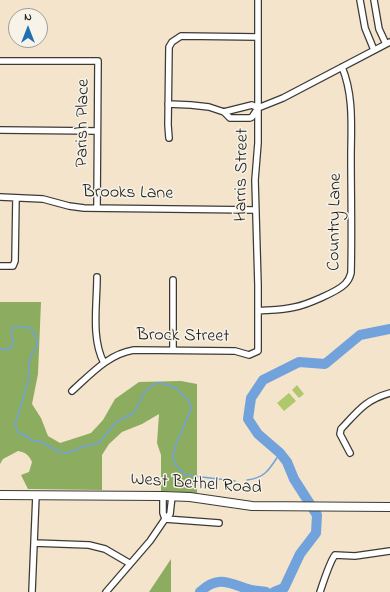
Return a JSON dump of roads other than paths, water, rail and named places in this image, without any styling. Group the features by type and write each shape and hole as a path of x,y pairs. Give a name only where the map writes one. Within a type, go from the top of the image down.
{"main road":[{"name":"West Bethel Road","path":"0,495 168,496 190,497 252,506 390,507"}],"street":[{"name":"Harris Street","path":"258,0 258,143 255,180 258,351"},
{"path":"360,0 365,28 374,50"},
{"path":"168,104 209,107 224,112 230,118 252,117 258,108 283,98 388,43 378,22 374,0"},
{"path":"168,138 169,47 176,39 181,36 258,37"},
{"name":"Parish Place","path":"0,62 98,62 97,208"},
{"name":"Country Lane","path":"258,311 296,307 344,285 349,279 351,273 352,229 350,100 347,79 342,67"},
{"path":"224,112 252,105 258,108"},
{"path":"0,130 97,131"},
{"name":"Brooks Lane","path":"0,198 43,198 69,206 97,208 256,210"},
{"path":"0,266 13,266 15,261 16,198"},
{"path":"97,278 96,340 104,363"},
{"path":"173,350 174,280"},
{"name":"Brock Street","path":"72,391 108,359 125,351 235,351 249,355 258,351"},
{"path":"350,453 340,434 341,429 363,405 376,396 390,393"},
{"path":"32,592 36,495"},
{"path":"164,519 163,513 168,496"},
{"path":"106,592 129,563 150,541 164,519 170,514 168,496"},
{"path":"164,519 219,523"},
{"path":"34,543 89,545 105,549 129,563"},
{"path":"320,592 331,559 335,555 355,556 390,551"}],"waterway":[{"path":"0,349 5,350 10,348 13,344 11,330 15,326 31,328 36,336 37,346 30,357 28,382 15,425 18,432 34,441 40,441 59,452 68,453 82,447 99,443 116,422 134,413 144,393 152,385 159,383 169,385 177,389 189,401 191,409 175,447 173,457 175,464 185,475 235,481"},
{"path":"274,592 284,588 300,554 316,533 317,515 294,479 287,462 280,453 258,434 248,419 251,398 263,380 299,362 325,364 360,335 390,329"},
{"path":"247,480 263,475 270,468 280,453"},
{"path":"200,592 207,586 219,582 231,583 251,590 266,592"}]}
